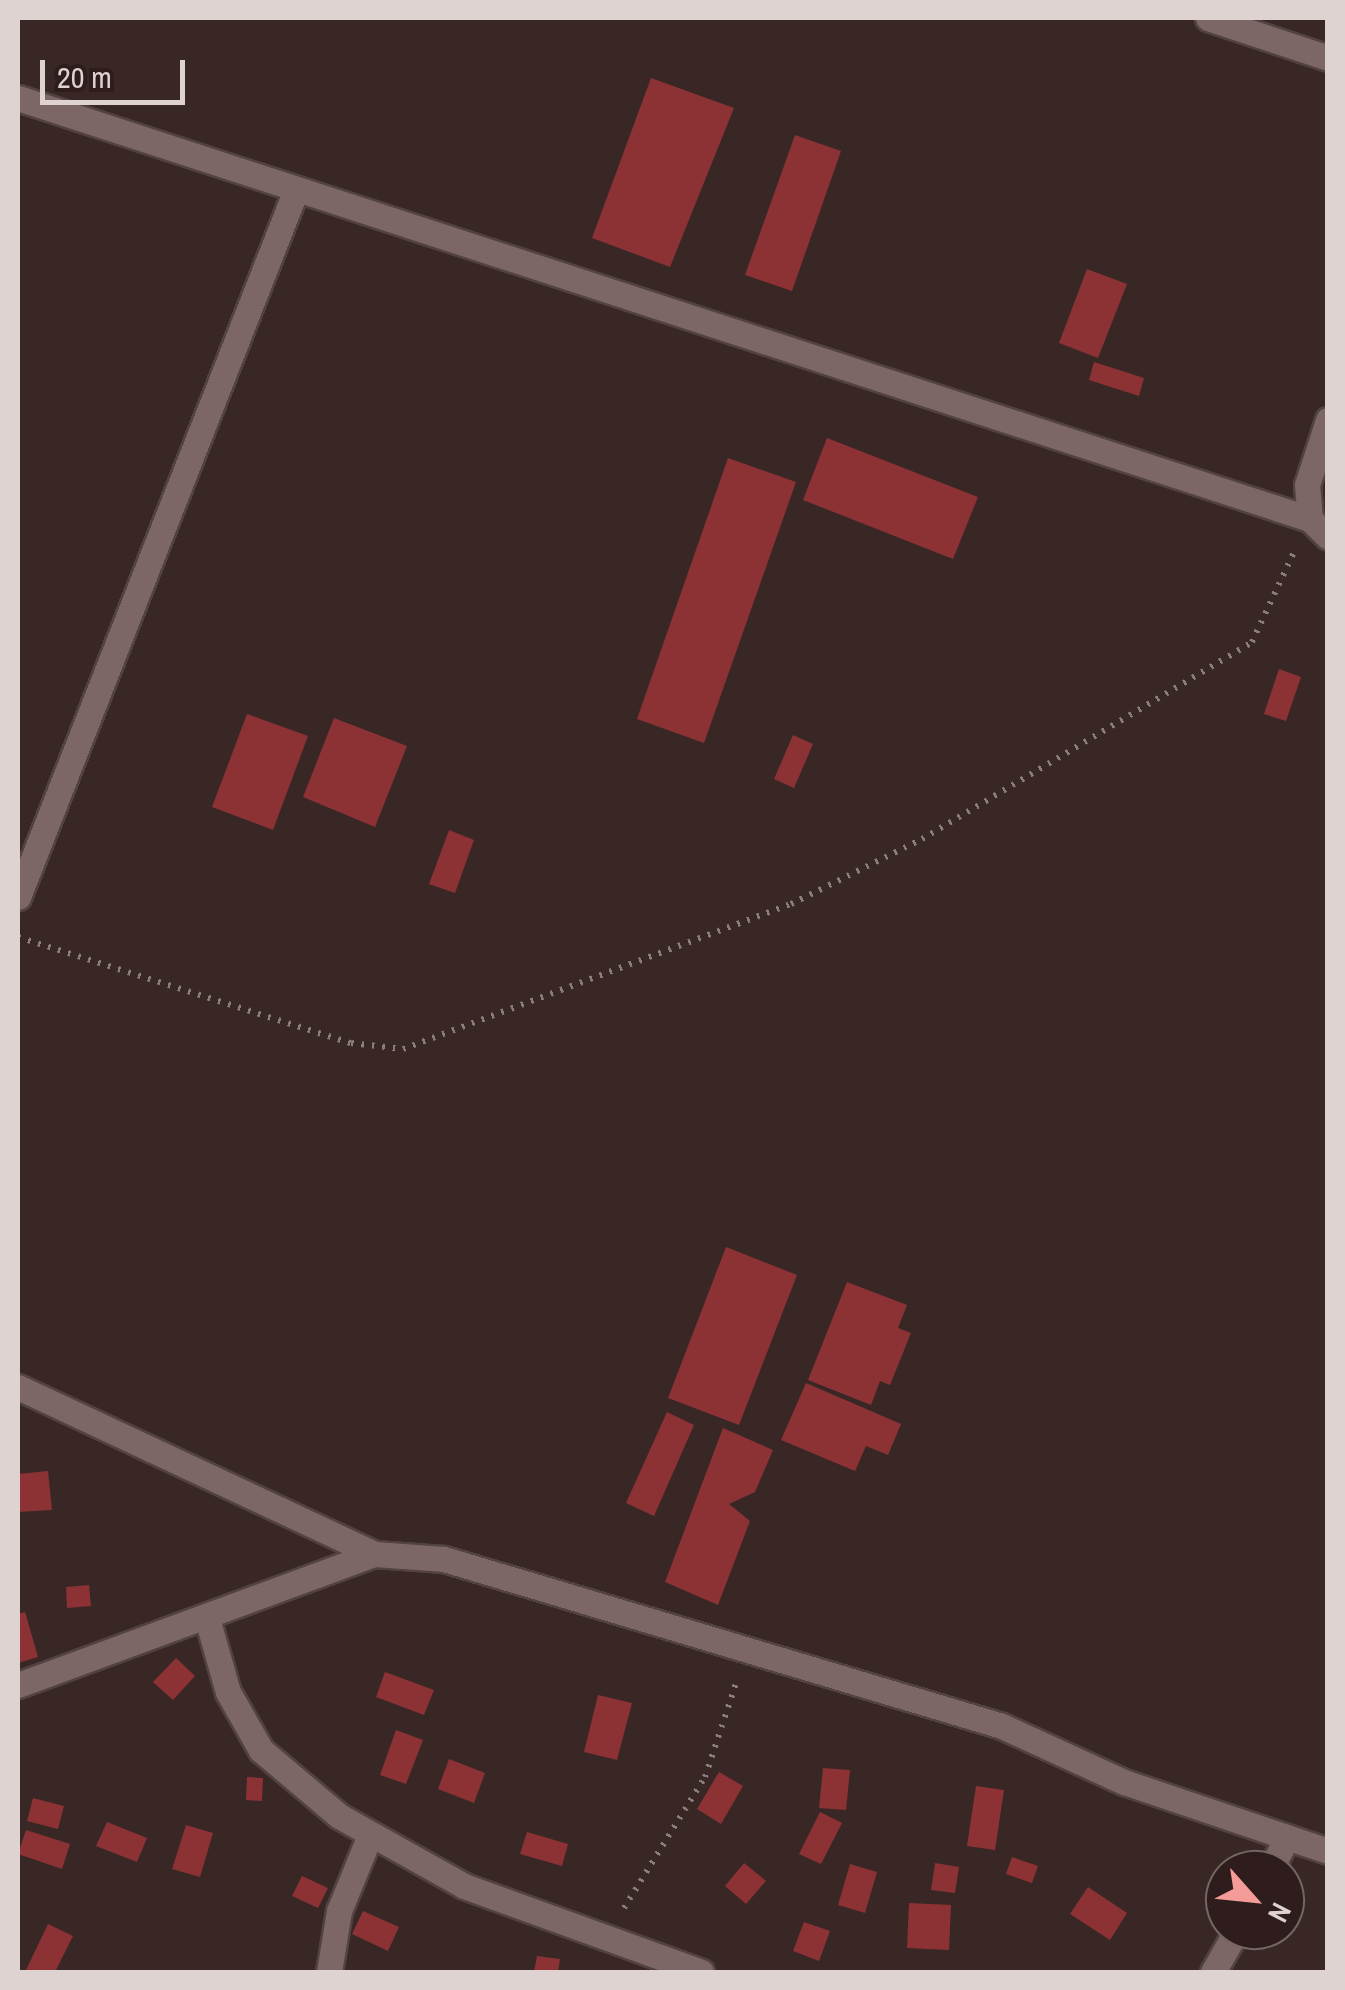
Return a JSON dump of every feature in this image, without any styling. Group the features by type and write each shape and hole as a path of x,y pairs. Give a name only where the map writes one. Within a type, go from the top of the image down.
{"street":[{"path":"1208,18 1328,58"},
{"path":"18,98 294,195 1319,528"},
{"path":"18,897 294,195"},
{"path":"1319,528 1307,486 1328,420"},
{"path":"18,1387 375,1554 444,1559 746,1654 1002,1726 1286,1840 1328,1851"},
{"path":"18,1685 375,1554"},
{"path":"207,1618 228,1692 260,1750 370,1835 464,1886 701,1972"},
{"path":"329,1972 339,1911 370,1835"},
{"path":"1281,1850 1286,1840"},
{"path":"1213,1972 1225,1950"}],"path":[{"path":"18,937 351,1042 403,1049 486,1024 792,904 922,839 1252,642 1319,528"},
{"path":"614,1939 705,1777 746,1654"}],"building":[{"path":"651,78 734,108 670,267 592,238"},
{"path":"795,135 841,151 792,291 745,275"},
{"path":"1087,269 1127,284 1098,358 1059,343"},
{"path":"1094,362 1144,378 1139,396 1089,380"},
{"path":"827,438 978,497 953,559 803,500"},
{"path":"728,458 796,482 704,743 637,719"},
{"path":"1279,669 1301,677 1286,721 1264,714"},
{"path":"247,714 308,736 273,830 212,807"},
{"path":"334,718 407,746 375,827 303,797"},
{"path":"793,735 813,744 794,788 774,779"},
{"path":"449,830 474,840 455,893 429,884"},
{"path":"726,1247 797,1275 739,1425 668,1398"},
{"path":"847,1282 907,1305 898,1328 911,1333 890,1385 880,1381 871,1405 808,1380"},
{"path":"806,1383 901,1424 888,1455 866,1446 855,1471 781,1440"},
{"path":"667,1412 694,1425 654,1516 626,1503"},
{"path":"723,1428 773,1450 755,1492 729,1504 750,1521 718,1605 665,1582"},
{"path":"48,1471 52,1510 18,1512 18,1474"},
{"path":"89,1585 91,1606 67,1608 66,1587"},
{"path":"25,1612 38,1657 18,1663 18,1614"},
{"path":"176,1658 195,1676 173,1700 153,1682"},
{"path":"385,1672 434,1690 424,1715 376,1697"},
{"path":"598,1695 632,1703 617,1760 584,1752"},
{"path":"396,1730 423,1740 406,1784 380,1775"},
{"path":"449,1759 485,1773 474,1803 438,1789"},
{"path":"823,1768 850,1770 846,1810 819,1808"},
{"path":"719,1772 743,1786 721,1824 697,1809"},
{"path":"247,1777 263,1778 262,1801 246,1800"},
{"path":"976,1786 1004,1790 995,1850 967,1846"},
{"path":"33,1798 64,1806 58,1829 27,1821"},
{"path":"820,1812 842,1823 821,1864 799,1854"},
{"path":"107,1822 147,1838 137,1862 96,1846"},
{"path":"186,1825 213,1833 200,1877 172,1869"},
{"path":"26,1830 70,1844 62,1869 18,1854"},
{"path":"527,1832 568,1844 562,1866 520,1854"},
{"path":"1012,1857 1038,1866 1032,1883 1006,1874"},
{"path":"744,1863 766,1881 746,1904 725,1886"},
{"path":"935,1863 959,1867 955,1893 931,1890"},
{"path":"850,1864 877,1872 865,1913 838,1905"},
{"path":"302,1876 328,1888 318,1908 292,1896"},
{"path":"1088,1887 1127,1913 1110,1940 1070,1914"},
{"path":"909,1903 951,1905 949,1950 907,1948"},
{"path":"363,1911 399,1927 388,1951 352,1934"},
{"path":"804,1922 830,1931 819,1961 793,1951"},
{"path":"48,1924 73,1936 55,1972 25,1972"},
{"path":"537,1956 560,1959 558,1972 534,1972"}]}
